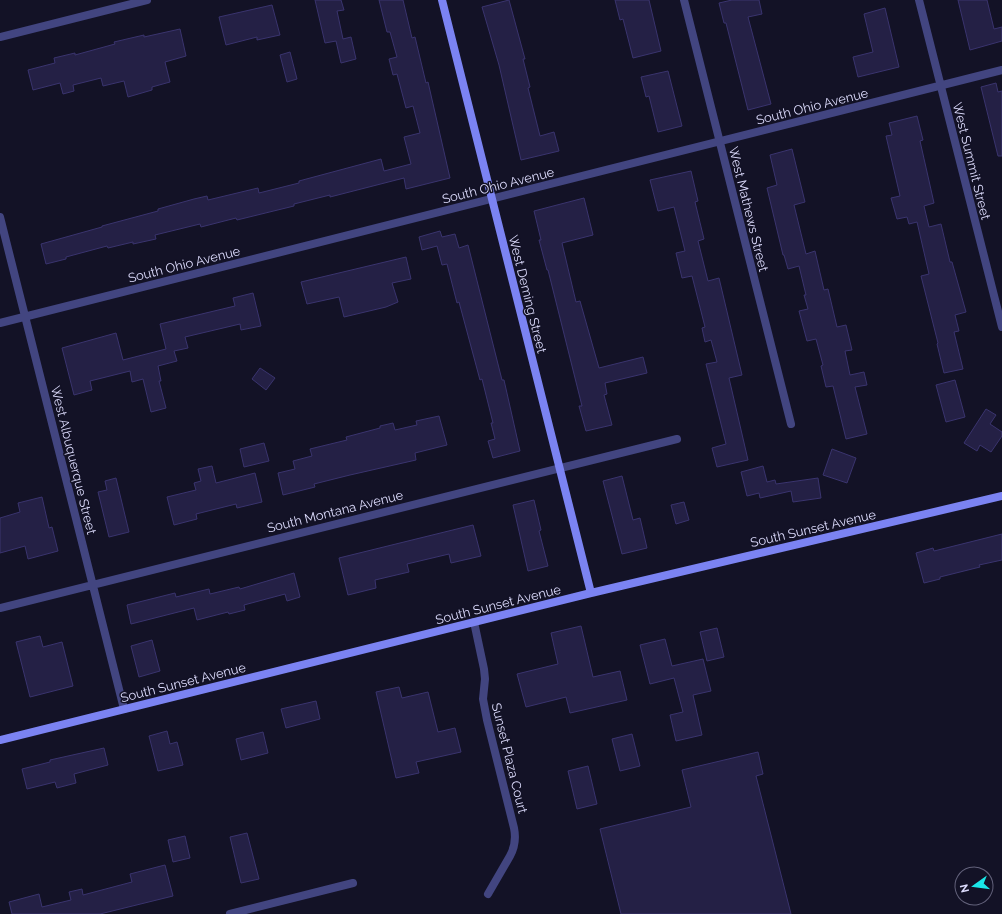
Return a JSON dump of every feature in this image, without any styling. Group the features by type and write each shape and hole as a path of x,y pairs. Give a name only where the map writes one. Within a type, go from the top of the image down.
{"main road":[{"name":"West Deming Street","path":"442,0 592,593"},
{"name":"South Sunset Avenue","path":"0,740 592,593 1002,496"}],"street":[{"path":"0,37 147,0"},
{"name":"West Mathews Street","path":"684,0 791,424"},
{"name":"West Summit Street","path":"919,0 1002,327"},
{"name":"South Ohio Avenue","path":"0,323 1002,70"},
{"name":"West Albuquerque Street","path":"0,217 124,709"},
{"name":"South Montana Avenue","path":"0,608 677,439"},
{"name":"Sunset Plaza Court","path":"474,622 484,669 485,679 483,699 487,720 515,836 513,850 488,894"},
{"path":"230,914 353,883"}],"building":[{"path":"315,0 341,0 344,10 337,11 343,39 351,37 356,59 341,63 336,41 325,43"},
{"path":"379,0 403,0 412,38 415,37 426,83 428,82 450,178 406,189 404,178 330,197 330,195 294,204 294,206 237,220 236,218 201,227 200,224 155,235 156,239 133,244 133,242 108,248 107,246 46,264 41,244 158,211 158,209 194,199 207,196 208,200 258,188 259,193 381,159 384,171 411,164 404,137 420,133 413,106 406,108 397,74 393,75 389,59 397,57 390,32 387,32"},
{"path":"509,0 525,59 523,59 530,87 528,88 540,136 554,132 559,151 521,160 499,65 482,7"},
{"path":"615,0 649,0 661,51 633,58 623,19 620,20"},
{"path":"732,0 759,0 762,14 748,17 771,104 748,110 726,23 724,23 719,3"},
{"path":"958,0 987,0 994,29 1002,27 1002,41 970,50"},
{"path":"272,5 280,35 257,40 257,37 226,45 219,17"},
{"path":"885,8 899,67 858,77 853,57 873,52 864,14"},
{"path":"180,29 186,56 165,62 170,82 152,87 152,90 128,97 124,81 103,86 101,78 73,85 74,91 63,94 60,83 33,90 28,70 55,63 54,58 75,53 75,55 115,44 114,42 144,35 144,37"},
{"path":"290,52 297,79 287,82 280,55"},
{"path":"668,71 682,126 658,132 649,96 646,97 641,77"},
{"path":"996,83 998,92 1002,91 1002,156 998,156 981,87"},
{"path":"917,116 923,140 920,141 934,203 924,206 929,227 941,224 950,262 952,262 966,312 955,315 959,331 954,332 963,369 944,373 921,276 929,274 917,222 909,224 907,217 897,219 891,198 900,196 886,136 892,135 889,123"},
{"path":"792,149 805,202 794,205 806,254 815,251 824,290 828,289 837,327 846,325 852,350 845,351 850,375 864,372 867,385 855,387 867,434 846,439 833,386 826,387 821,366 823,365 816,339 807,341 799,311 808,309 799,266 788,269 783,255 767,188 777,185 770,155"},
{"path":"691,171 698,201 695,202 704,239 698,241 708,281 719,278 742,375 729,378 748,460 717,467 712,448 726,444 706,364 717,362 711,340 705,342 702,328 705,327 692,276 682,278 676,253 685,251 674,207 658,211 650,180"},
{"path":"584,198 593,235 562,243 576,302 580,301 599,368 643,357 647,373 605,383 607,394 604,395 612,425 586,431 579,406 582,406 539,240 541,240 534,211"},
{"path":"440,231 442,237 455,234 459,248 468,245 502,380 504,380 520,451 493,458 488,441 495,439 491,423 493,423 482,379 480,380 447,264 442,265 437,246 422,250 419,237"},
{"path":"406,257 411,279 392,283 398,302 386,307 344,317 339,297 307,304 301,282"},
{"path":"253,293 261,326 241,330 240,324 185,337 188,348 174,351 177,361 158,366 161,381 159,381 166,408 151,412 143,379 132,382 130,371 90,381 92,390 74,395 62,348 116,333 123,360 166,349 160,324 235,306 233,298"},
{"path":"260,368 275,378 266,390 252,379"},
{"path":"955,380 965,417 946,422 936,385"},
{"path":"986,409 996,415 990,424 1002,432 1002,436 991,452 980,445 977,451 964,443"},
{"path":"439,416 447,445 415,453 416,460 314,484 315,487 283,495 278,473 295,469 293,461 312,456 310,449 347,440 346,437 380,428 380,426 393,423 395,430 417,425 416,421"},
{"path":"264,443 269,461 244,467 240,449"},
{"path":"832,449 856,458 847,483 823,475"},
{"path":"212,466 216,483 255,473 262,502 237,508 236,504 196,514 197,519 174,525 167,497 196,490 194,483 201,481 198,469"},
{"path":"763,466 767,482 775,480 776,484 818,478 821,498 793,502 791,491 760,498 759,493 747,496 741,472"},
{"path":"622,476 633,520 640,518 647,548 622,554 603,481"},
{"path":"116,478 129,532 109,537 98,492 107,490 105,481"},
{"path":"42,497 49,528 52,527 58,551 28,559 25,546 0,553 0,518 20,512 18,503"},
{"path":"534,500 541,530 539,531 548,566 528,571 513,505"},
{"path":"684,502 689,520 676,524 671,505"},
{"path":"473,525 481,556 451,563 449,554 407,564 409,572 375,580 376,588 348,595 339,558"},
{"path":"1002,534 1002,560 979,565 980,567 940,577 940,579 924,583 916,553 933,548 934,551"},
{"path":"294,573 300,597 287,601 285,594 244,605 245,610 229,614 228,612 197,620 194,608 131,624 127,605 175,593 176,597 209,589 210,594 239,587 240,589"},
{"path":"581,626 593,677 620,671 627,700 570,713 566,697 526,707 517,674 558,664 551,633"},
{"path":"717,628 724,657 707,661 700,632"},
{"path":"40,636 43,647 62,642 73,686 30,697 16,642"},
{"path":"665,639 672,666 703,659 711,691 693,695 702,735 676,741 670,715 683,712 674,678 650,684 640,645"},
{"path":"152,640 160,671 139,677 131,646"},
{"path":"399,687 402,698 428,692 438,732 455,728 461,752 416,762 419,773 396,778 376,692"},
{"path":"316,701 320,719 286,728 281,709"},
{"path":"167,731 170,744 177,742 183,765 158,771 149,736"},
{"path":"263,732 268,753 241,760 236,739"},
{"path":"632,734 640,766 620,771 612,739"},
{"path":"104,748 108,765 74,774 76,783 57,788 55,782 27,789 22,769 50,762 50,760"},
{"path":"758,752 763,774 756,776 791,914 621,914 600,829 691,807 682,770"},
{"path":"588,766 597,804 577,809 568,771"},
{"path":"247,833 259,879 241,883 230,837"},
{"path":"185,836 190,858 173,862 168,840"},
{"path":"165,865 173,896 100,914 12,914 9,902 39,894 42,907 71,900 69,892 82,889 83,895 132,882 130,874"}]}
